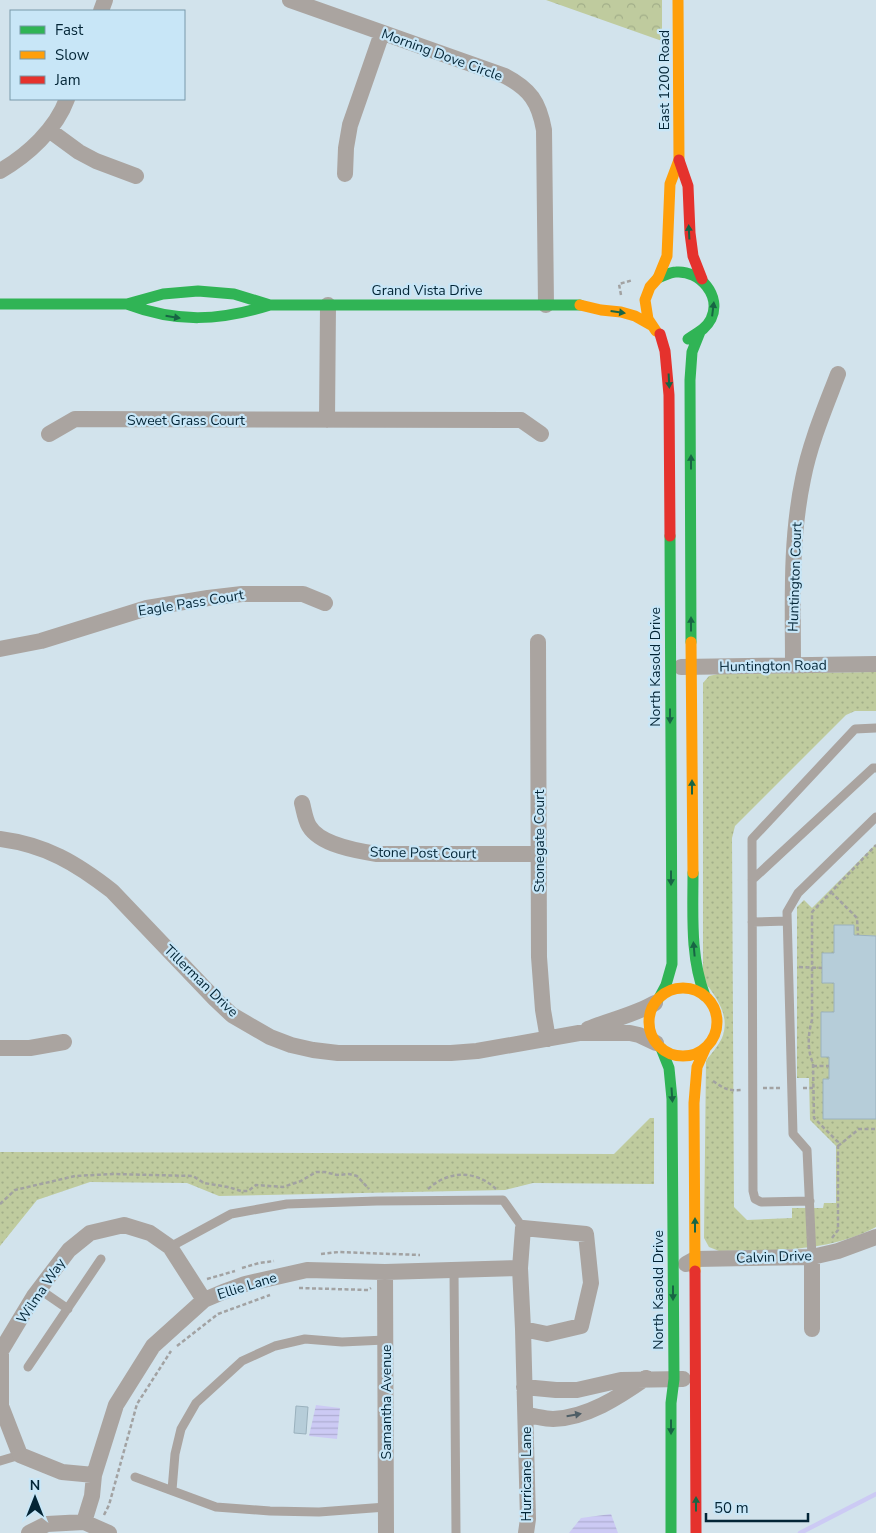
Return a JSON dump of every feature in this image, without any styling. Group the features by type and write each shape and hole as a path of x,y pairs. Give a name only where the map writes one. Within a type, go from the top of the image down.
{"main road":[{"name":"East 1200 Road","path":"658,278 667,256 670,184 679,160 678,0"},
{"name":"East 1200 Road","path":"679,160 688,183 690,247 702,279"},
{"path":"676,270 694,274 702,279 712,294 714,306 709,323 700,332 688,339 680,340 673,339 656,329 648,320 645,306 647,293 658,278 676,270"},
{"path":"634,293 650,287"},
{"name":"Grand Vista Drive","path":"0,304 126,304 169,293 198,290 253,298 270,305"},
{"name":"Grand Vista Drive","path":"126,304 142,311 197,320 254,311 270,305 583,305 611,298"},
{"name":"Grand Vista Drive","path":"583,305 635,316 656,329"},
{"name":"North Kasold Drive","path":"656,329 665,351 669,394 672,964 669,978 657,1001"},
{"path":"696,1533 694,1088 697,1067 705,1049 714,1038 717,1020 714,1007 705,996 697,977 693,940 691,363 694,346 700,332"},
{"path":"705,996 696,991 681,988 667,992 657,1001 650,1012 649,1023 651,1033 658,1046 668,1053 683,1056 698,1053 705,1049"},
{"name":"North Kasold Drive","path":"658,1046 668,1068 672,1099 674,1379 671,1403 671,1533"}],"street":[{"name":"Morning Dove Circle","path":"290,0 505,76 528,92 536,102 542,115 544,130 546,305"},
{"path":"345,174 346,148 350,125 382,33"},
{"path":"0,171 18,160 49,130 67,100"},
{"path":"49,130 79,152 96,161 136,176"},
{"path":"327,420 328,305"},
{"name":"Huntington Court","path":"793,666 793,560 796,519 803,478 816,431 838,374"},
{"name":"Sweet Grass Court","path":"49,434 75,420 521,420 542,434"},
{"name":"Eagle Pass Court","path":"0,649 41,641 147,608 208,598 242,594 303,594 325,603"},
{"name":"Stonegate Court","path":"538,642 539,966 548,1039"},
{"name":"Huntington Road","path":"670,667 876,664"},
{"name":"Stone Post Court","path":"302,803 309,826 319,836 337,845 356,851 377,854 539,854"},
{"name":"Tillerman Drive","path":"0,839 24,843 50,851 73,862 93,876 112,891 232,1015 262,1033 291,1045 338,1053 451,1053 506,1047 579,1033 630,1033 639,1035 658,1046"},
{"name":"Tillerman Drive","path":"579,1033 601,1023 632,1015 657,1001"},
{"path":"0,1048 30,1048 64,1042"},
{"name":"Wilma Way","path":"20,1455 1,1406 2,1351 39,1289 68,1250 90,1233 124,1225 150,1233 170,1247 204,1300"},
{"path":"523,1228 586,1234 591,1283 582,1326 547,1334 523,1329"},
{"name":"Hurricane Lane","path":"523,1228 520,1268 526,1414 528,1519 526,1533"},
{"name":"Calvin Drive","path":"673,1271 695,1259 838,1251 876,1237"},
{"path":"812,1251 812,1329"},
{"name":"Ellie Lane","path":"97,1527 92,1496 94,1475 116,1406 154,1346 204,1300 245,1284 307,1270 385,1276 454,1270 520,1268"},
{"name":"Samantha Avenue","path":"385,1276 386,1533"},
{"path":"524,1387 577,1390 621,1380 646,1378 695,1379"},
{"name":"Hurricane Lane","path":"526,1414 554,1419 582,1413 619,1398 646,1378"},
{"path":"20,1455 62,1472 94,1475"},
{"path":"29,1533 47,1524 97,1527"}],"lane":[{"path":"810,1201 761,1202 755,1199 753,1173 752,839 855,729 876,728"},
{"path":"752,880 873,768 876,768"},
{"path":"812,1251 807,1150 792,1134 787,912 798,893 876,816"},
{"path":"752,922 787,921"},
{"path":"170,1247 231,1214 286,1204 503,1200 523,1228"},
{"path":"28,1367 101,1259"},
{"path":"454,1270 456,1533"},
{"path":"39,1289 68,1309"},
{"path":"172,1490 175,1454 181,1429 196,1403 242,1361 275,1346 306,1339 342,1342 385,1340"},
{"path":"0,1461 20,1455"},
{"path":"135,1477 216,1507 319,1512 386,1507"}],"path":[{"path":"812,1251 832,1238 838,1230 838,1142 814,1118 809,1031 812,1020 812,912 876,845"},
{"path":"831,892 858,918 858,936"},
{"path":"788,967 822,968"},
{"path":"812,1066 829,1066"},
{"path":"838,1146 859,1129 876,1129"},
{"path":"0,1204 15,1190 75,1176 113,1174 193,1176 204,1183 248,1191 256,1185 283,1187 301,1181 316,1172 338,1175 349,1174 357,1176 374,1193"},
{"path":"422,1192 445,1177 467,1175 486,1180 497,1190 498,1200"},
{"path":"290,1288 368,1290 385,1276"},
{"path":"97,1527 108,1505 137,1404 172,1350 218,1314 272,1294"}],"green space":[{"path":"546,0 662,0 662,41"},
{"path":"876,672 876,711 855,711 846,715 735,826 732,838 734,1207 747,1220 792,1218 792,1208 823,1208 824,1203 836,1203 836,1146 810,1120 809,1078 797,1078 797,907 804,900 812,908 876,844 876,936 858,935 854,938 854,925 834,925 834,953 822,983 834,983 834,1012 821,1013 821,1056 841,1057 842,1079 823,1079 823,1119 876,1119 876,1227 838,1242 819,1246 779,1250 719,1251 709,1247 704,1238 706,1061 722,1038 725,1022 721,1007 703,980 703,683 709,676 718,674"},
{"path":"650,1118 654,1118 654,1184 533,1183 505,1190 219,1196 187,1183 90,1182 37,1200 0,1246 0,1152 614,1154"}],"water":[{"path":"316,1405 340,1408 337,1439 309,1436"},
{"path":"611,1514 618,1533 569,1533 581,1518"}],"building":[{"path":"834,925 854,925 854,935 876,936 876,1119 823,1119 823,1079 829,1079 829,1057 821,1057 821,1012 834,1012 834,983 822,983 822,953 834,953"},
{"path":"296,1406 308,1407 306,1434 294,1433"}],"waterway":[{"path":"800,1533 876,1494"}],"traffic: fast":[{"path":"658,278 674,272 693,275 701,280 711,293 714,302 711,319 704,328 688,339"},
{"path":"0,304 127,304 163,294 198,291 234,294 270,305"},
{"path":"127,304 163,314 198,318 233,314 270,305 580,305"},
{"path":"691,642 690,380 692,352 700,332"},
{"path":"659,998 666,985 672,964 670,536"},
{"path":"693,873 695,951 700,981 705,996"},
{"path":"661,1048 669,1068 672,1099 674,1379 671,1403 671,1533"}],"traffic: slow":[{"path":"656,331 648,319 645,300 650,287 658,278 667,256 670,184 679,160 678,0"},
{"path":"580,305 621,312 635,316 651,325"},
{"path":"691,642 693,873"},
{"path":"683,988 696,991 707,998 714,1009 717,1022 714,1035 707,1046 696,1053 683,1056 670,1053 659,1046 652,1035 649,1022 652,1009 659,998 670,991 683,988"},
{"path":"695,1271 694,1103 697,1067 705,1049"}],"traffic: jam":[{"path":"679,160 688,186 693,256 702,279"},
{"path":"660,334 665,351 669,395 670,536"},
{"path":"695,1271 696,1533"}]}
